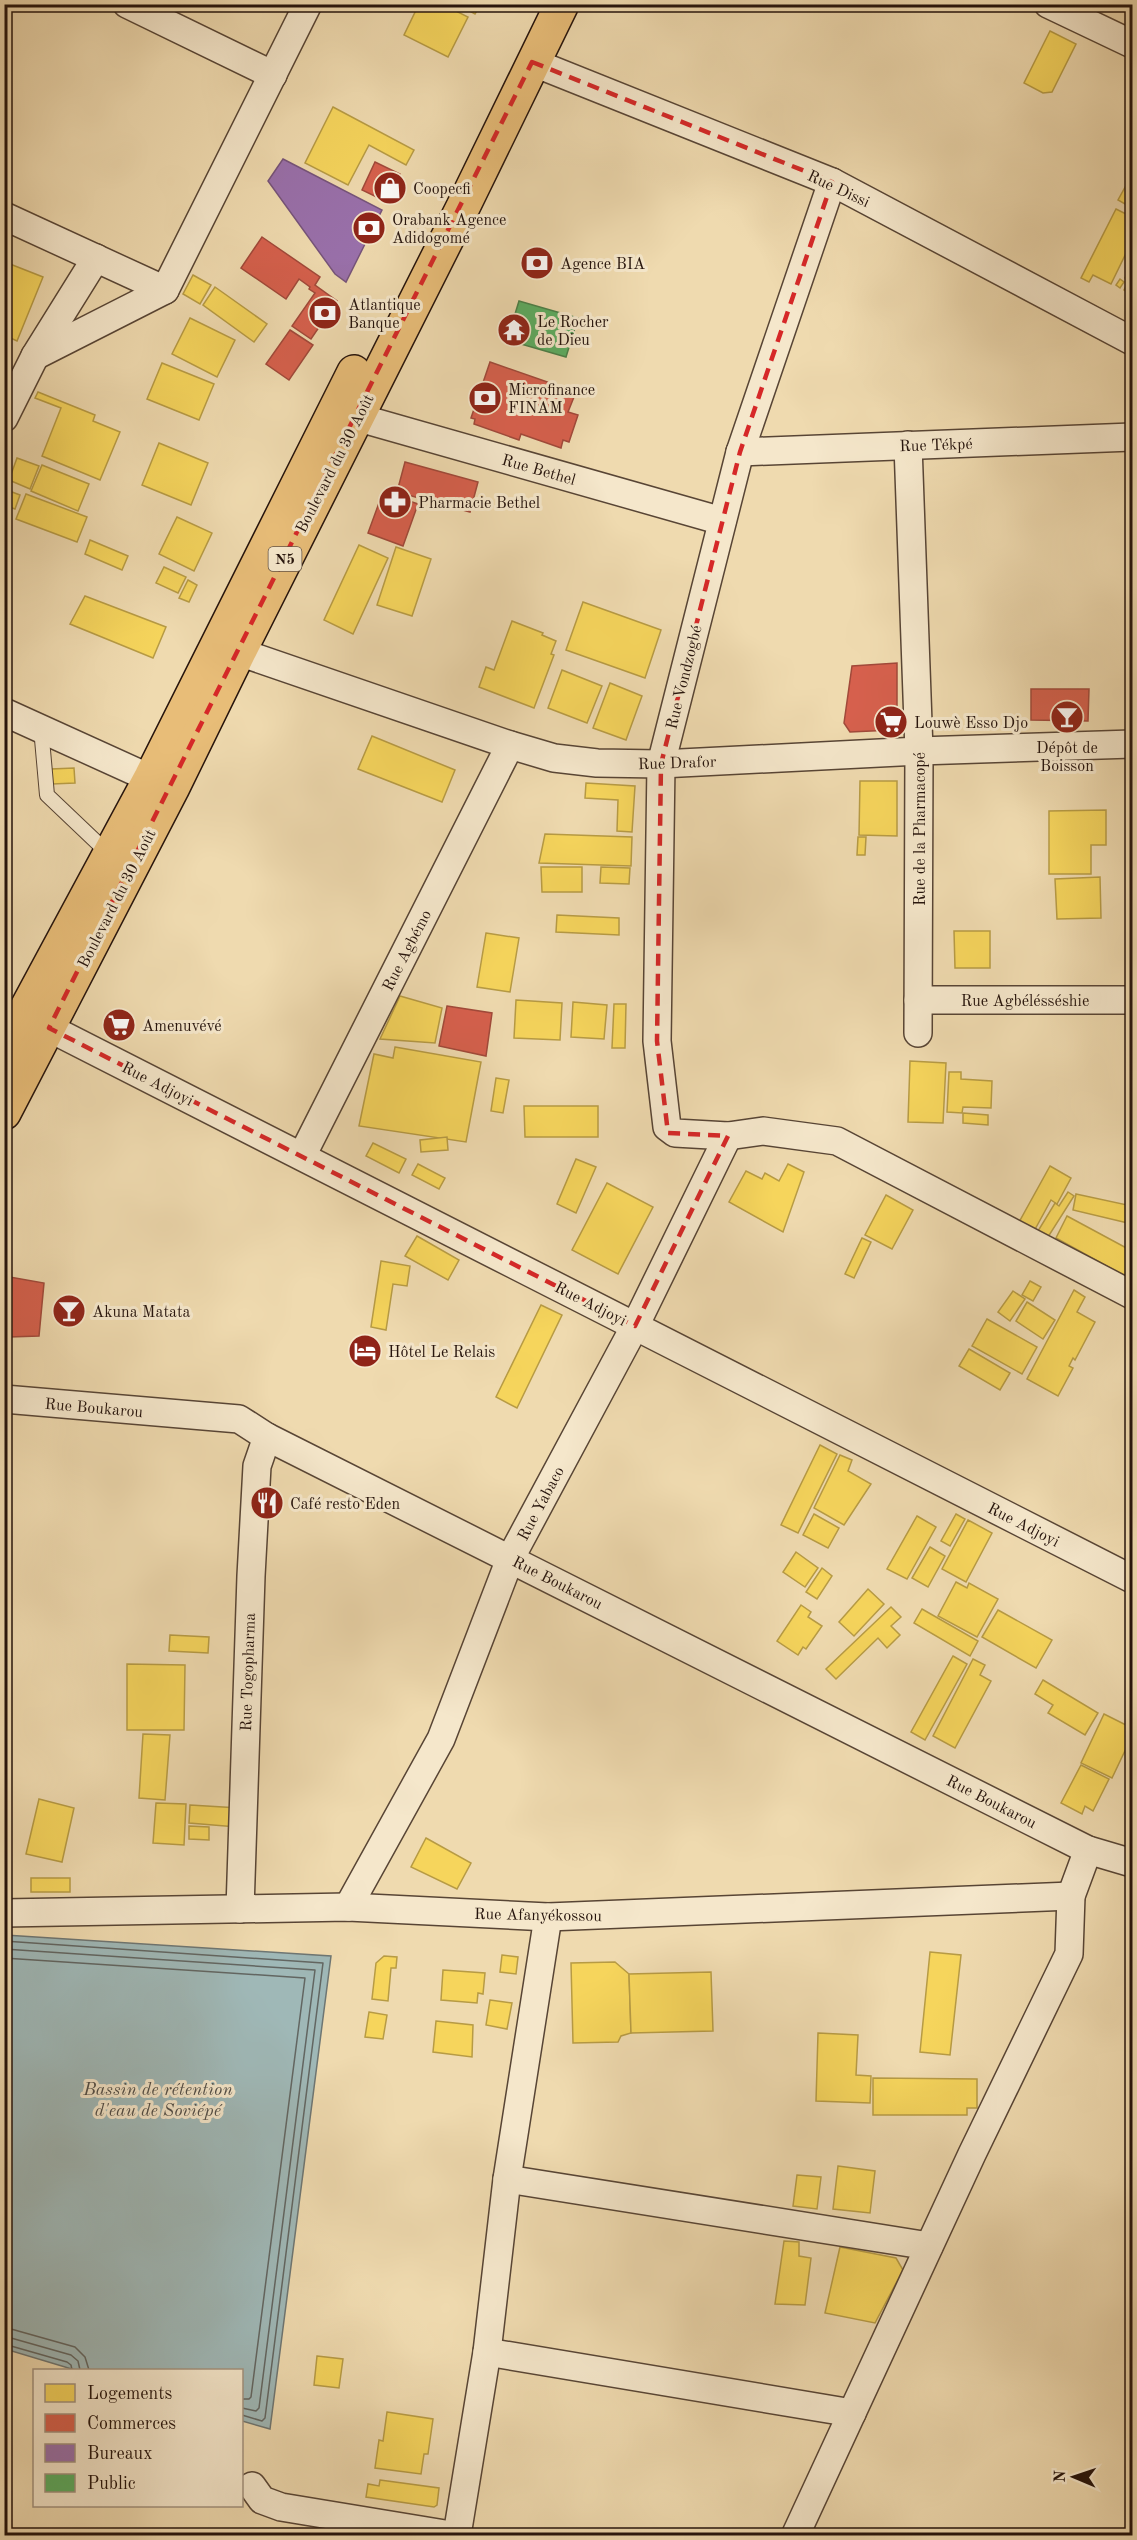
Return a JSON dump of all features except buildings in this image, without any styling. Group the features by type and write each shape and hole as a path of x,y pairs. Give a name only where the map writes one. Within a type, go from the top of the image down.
{"highway":[{"name":"Boulevard du 30 Août","path":"4,1113 26,1016 108,853 162,783 297,481 439,208 536,4"},
{"name":"Boulevard du 30 Août","path":"4,1050 239,652 465,203 562,4"}],"street":[{"path":"127,4 273,75"},
{"path":"34,356 165,290 308,4"},
{"path":"1048,4 1132,44"},
{"name":"Rue Dissi","path":"532,62 832,182 1132,341"},
{"name":"Rue Vondzogbé","path":"832,182 741,452 661,764 657,1041 667,1127 675,1133 728,1136 763,1131 837,1141 1132,1295"},
{"path":"4,216 165,290"},
{"path":"4,418 34,356 96,258"},
{"name":"Rue Bethel","path":"357,417 722,521"},
{"name":"Rue Tékpé","path":"741,452 1132,437"},
{"name":"Rue de la Pharmacopé","path":"908,445 919,751 918,1033"},
{"name":"Rue Drafor","path":"239,652 510,745 554,758 597,763 661,764 919,751 1132,744"},
{"path":"4,712 162,783"},
{"name":"Rue Agbémo","path":"302,1156 510,745"},
{"name":"Rue Agbélésséshie","path":"918,1000 1132,1000"},
{"name":"Rue Adjoyi","path":"26,1016 1132,1579"},
{"name":"Rue Yabaco","path":"348,1907 441,1739 510,1558 635,1326 728,1136"},
{"name":"Rue Boukarou","path":"4,1399 239,1419 267,1437 1088,1850 1132,1863"},
{"name":"Rue Togopharma","path":"240,1909 257,1466 267,1437"},
{"path":"795,2535 929,2246 1069,1954 1071,1896 1088,1850"},
{"name":"Rue Afanyékossou","path":"4,1913 348,1907 548,1917 1071,1896"},
{"path":"252,2486 262,2500 281,2507 457,2535 487,2352 507,2179 548,1917"},
{"path":"507,2179 929,2246"},
{"path":"487,2352 852,2413"}],"lane":[{"path":"41,728 47,795 108,853"}],"highlighted area":[{"path":"532,62 832,182 740,452 661,764 657,1041 668,1133 728,1136 635,1326 49,1028"}],"water":[{"name":"Bassin de rétention d'eau de Soviépé","path":"5,1935 331,1956 270,2429 243,2421 243,2369 72,2369 5,2349"}],"place":[{"name":"Coopecfi","path":"390,188"},
{"name":"Orabank Agence Adidogomé","path":"369,228"},
{"name":"Agence BIA","path":"537,263"},
{"name":"Atlantique Banque","path":"325,313"},
{"name":"Le Rocher de Dieu","path":"514,330"},
{"name":"Microfinance FINAM","path":"485,398"},
{"name":"Pharmacie Bethel","path":"395,502"},
{"name":"Dépôt de Boisson","path":"1067,717"},
{"name":"Louwè Esso Djo","path":"891,722"},
{"name":"Amenuvévé","path":"119,1025"},
{"name":"Akuna Matata","path":"69,1311"},
{"name":"Hôtel Le Relais","path":"365,1351"},
{"name":"Café resto Eden","path":"267,1503"}]}
